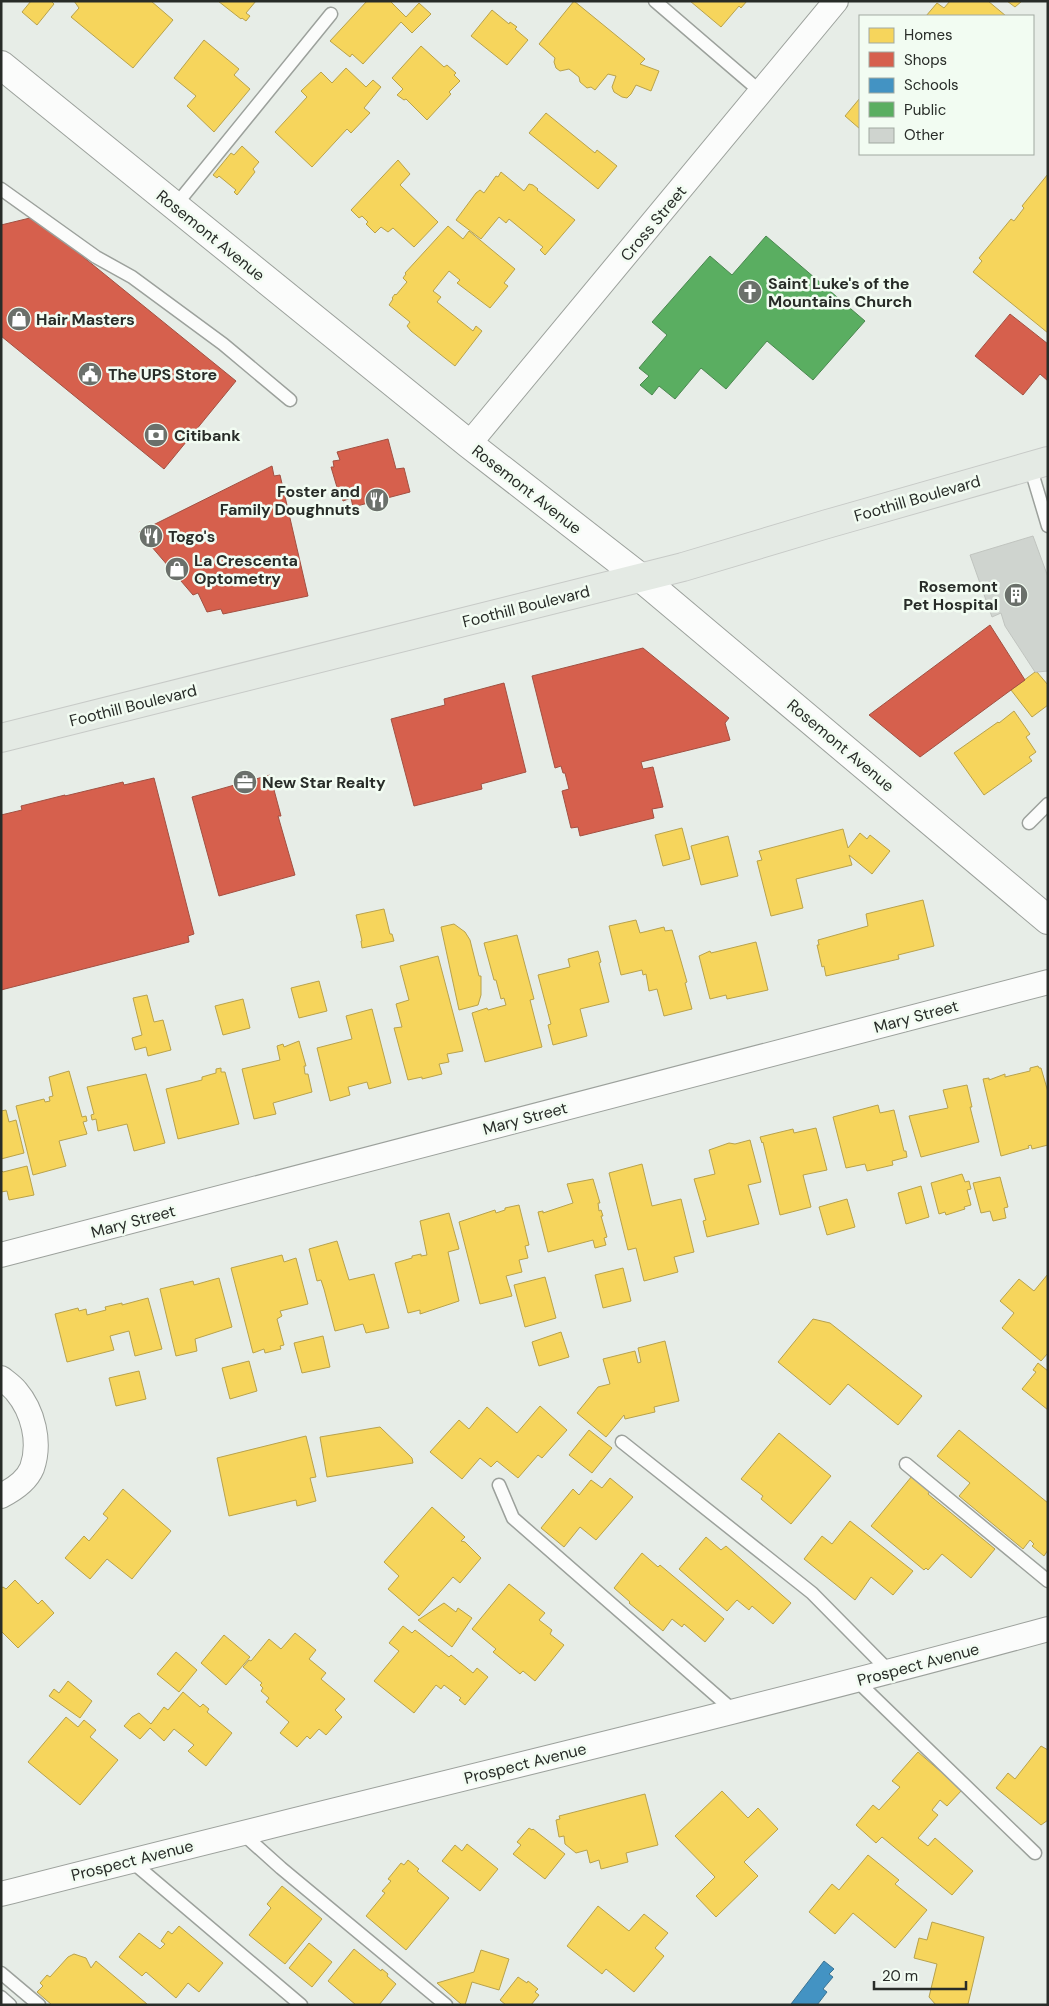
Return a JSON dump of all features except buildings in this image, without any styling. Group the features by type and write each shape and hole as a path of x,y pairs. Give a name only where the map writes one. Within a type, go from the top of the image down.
{"main road":[{"name":"Foothill Boulevard","path":"1,738 682,567 1039,464"}],"street":[{"name":"Cross Street","path":"469,444 836,1"},
{"name":"Rosemont Avenue","path":"1,65 469,444 640,577 1048,920"},
{"name":"Mary Street","path":"1,1255 1048,982"},
{"path":"1,1378 16,1390 28,1410 36,1440 32,1469 15,1488 1,1496"},
{"name":"Prospect Avenue","path":"1,1894 130,1860 735,1712 1048,1630"}],"lane":[{"path":"655,1 761,92"},
{"path":"175,206 331,14"},
{"path":"1,189 96,257 132,277 223,344 290,400"},
{"path":"1039,464 1048,526"},
{"path":"1029,823 1048,804"},
{"path":"622,1442 812,1593 890,1672"},
{"path":"906,1464 1048,1581"},
{"path":"499,1485 513,1518 735,1712"},
{"path":"856,1680 1035,1853"},
{"path":"242,1833 281,1868 446,2005"},
{"path":"130,1860 301,2005"},
{"path":"1,1973 39,2005"},
{"path":"1,1997 10,2005"}],"place":[{"name":"Saint Luke's of the Mountains Church","path":"750,292"},
{"name":"Hair Masters","path":"19,319"},
{"name":"The UPS Store","path":"90,374"},
{"name":"Citibank","path":"156,435"},
{"name":"Foster and Family Doughnuts","path":"377,500"},
{"name":"Togo's","path":"151,536"},
{"name":"La Crescenta Optometry","path":"177,569"},
{"name":"Rosemont Pet Hospital","path":"1016,595"},
{"name":"New Star Realty","path":"245,782"}]}
